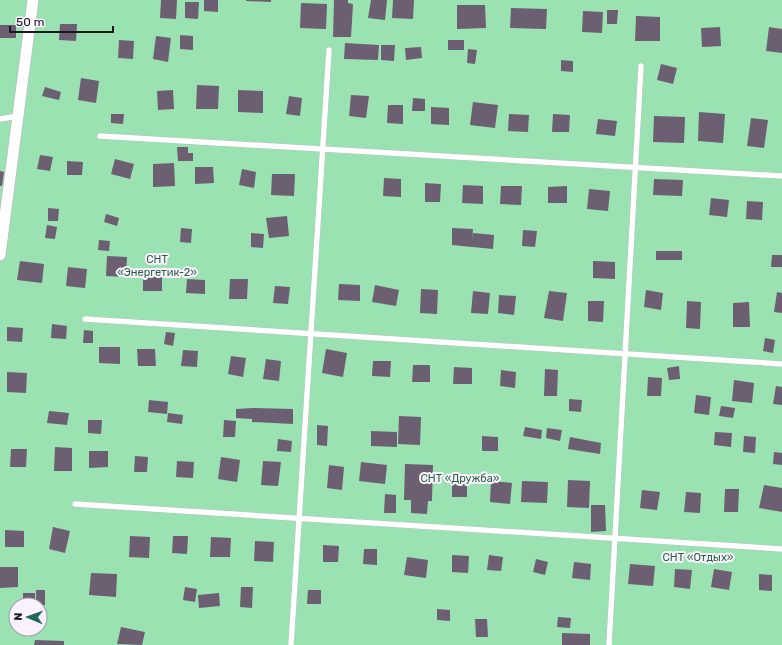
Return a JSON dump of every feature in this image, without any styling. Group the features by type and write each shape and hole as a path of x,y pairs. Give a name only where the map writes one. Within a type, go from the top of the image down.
{"street":[{"path":"0,256 33,0"}],"lane":[{"path":"291,645 329,50"},
{"path":"609,645 641,66"},
{"path":"0,119 18,116"},
{"path":"100,136 782,176"},
{"path":"85,319 782,364"},
{"path":"75,504 782,549"}],"green space":[{"path":"0,0 782,0 782,645 0,645"}],"building":[{"path":"161,0 177,0 176,19 160,18"},
{"path":"204,0 218,0 218,12 204,11"},
{"path":"271,0 271,2 246,1"},
{"path":"334,0 348,0 348,3 353,4 351,37 333,37"},
{"path":"371,0 387,0 385,20 368,18"},
{"path":"393,0 414,0 413,19 392,18"},
{"path":"185,2 199,2 198,19 185,18"},
{"path":"301,3 327,4 326,29 300,28"},
{"path":"457,5 485,5 486,28 457,29"},
{"path":"511,8 547,9 546,29 510,28"},
{"path":"607,10 618,10 617,24 607,24"},
{"path":"583,11 603,12 602,33 582,32"},
{"path":"636,16 660,17 660,41 635,41"},
{"path":"60,24 77,24 76,41 59,40"},
{"path":"0,25 16,25 16,38 0,38"},
{"path":"720,27 721,46 702,47 701,28"},
{"path":"769,27 782,29 782,53 766,51"},
{"path":"180,35 193,36 193,50 180,49"},
{"path":"156,36 171,38 168,62 153,59"},
{"path":"119,40 134,41 133,59 118,58"},
{"path":"448,40 464,40 464,50 448,50"},
{"path":"345,43 379,45 378,60 344,59"},
{"path":"381,45 395,45 394,61 381,60"},
{"path":"421,47 422,58 406,60 405,48"},
{"path":"468,49 477,50 475,64 467,63"},
{"path":"561,60 573,61 573,72 561,71"},
{"path":"661,64 677,68 673,84 657,80"},
{"path":"81,78 99,81 96,103 78,100"},
{"path":"197,85 219,86 218,109 196,109"},
{"path":"45,87 61,92 59,100 42,96"},
{"path":"173,90 174,109 158,110 157,91"},
{"path":"238,90 263,91 263,113 238,112"},
{"path":"351,95 369,96 366,118 349,116"},
{"path":"289,96 302,98 300,116 286,114"},
{"path":"413,98 425,99 425,111 412,111"},
{"path":"473,102 498,105 495,128 470,125"},
{"path":"388,105 403,105 403,124 387,123"},
{"path":"431,107 449,108 449,125 431,124"},
{"path":"699,112 725,114 723,143 698,141"},
{"path":"111,114 124,114 123,124 111,123"},
{"path":"509,114 529,115 528,132 508,131"},
{"path":"553,114 570,115 569,132 552,132"},
{"path":"654,116 685,117 684,143 653,142"},
{"path":"751,118 768,120 764,148 747,146"},
{"path":"598,119 617,121 615,136 596,134"},
{"path":"177,147 188,147 188,153 193,153 193,161 178,161"},
{"path":"40,155 53,157 50,171 37,169"},
{"path":"115,159 134,164 130,179 111,174"},
{"path":"67,161 83,162 82,175 67,175"},
{"path":"174,163 175,186 153,187 153,164"},
{"path":"195,167 213,167 214,183 195,184"},
{"path":"242,169 256,172 254,188 239,185"},
{"path":"0,171 4,172 2,186 0,186"},
{"path":"272,174 295,174 294,196 271,195"},
{"path":"384,178 401,179 401,197 383,196"},
{"path":"654,179 683,180 682,196 653,195"},
{"path":"425,183 441,184 440,202 425,202"},
{"path":"463,185 483,186 483,204 462,203"},
{"path":"501,186 522,186 521,205 500,204"},
{"path":"567,186 567,203 548,203 548,187"},
{"path":"589,189 610,191 608,211 587,209"},
{"path":"711,198 729,200 727,217 709,215"},
{"path":"747,201 763,202 762,220 746,219"},
{"path":"48,208 59,209 58,221 48,221"},
{"path":"106,214 119,218 117,226 104,222"},
{"path":"287,216 289,236 269,238 266,218"},
{"path":"47,225 57,227 55,239 45,238"},
{"path":"181,228 192,229 191,243 180,242"},
{"path":"452,228 473,229 472,242 473,233 494,235 493,249 452,245"},
{"path":"523,230 537,231 535,247 522,246"},
{"path":"251,233 264,234 263,248 251,247"},
{"path":"99,240 110,241 109,251 98,250"},
{"path":"656,251 682,251 682,260 656,260"},
{"path":"772,255 782,255 782,267 771,267"},
{"path":"107,256 127,257 126,277 106,276"},
{"path":"20,261 44,264 42,283 17,280"},
{"path":"593,261 615,262 615,279 593,278"},
{"path":"68,267 87,269 85,288 66,286"},
{"path":"143,276 162,277 162,291 143,291"},
{"path":"187,279 205,280 205,294 186,293"},
{"path":"230,279 248,279 247,299 229,299"},
{"path":"339,284 360,285 360,301 338,300"},
{"path":"375,285 399,290 396,306 372,302"},
{"path":"275,286 290,287 288,304 273,303"},
{"path":"421,289 438,290 437,314 420,313"},
{"path":"646,290 663,293 661,310 644,307"},
{"path":"473,291 490,293 488,314 471,313"},
{"path":"549,291 567,293 563,321 544,318"},
{"path":"777,292 782,293 782,313 774,312"},
{"path":"499,295 516,296 514,315 498,313"},
{"path":"588,301 604,301 603,322 588,321"},
{"path":"687,301 701,302 700,329 686,328"},
{"path":"749,302 750,327 733,327 733,303"},
{"path":"52,324 67,326 66,339 51,338"},
{"path":"7,327 23,328 22,342 7,341"},
{"path":"84,330 93,331 93,343 83,343"},
{"path":"166,332 175,333 173,346 164,344"},
{"path":"765,338 775,340 773,353 763,351"},
{"path":"99,347 120,347 120,364 99,363"},
{"path":"137,349 155,349 156,366 138,366"},
{"path":"326,349 347,353 343,377 322,373"},
{"path":"183,350 198,351 197,367 181,366"},
{"path":"231,356 246,358 243,377 228,374"},
{"path":"266,359 281,361 279,381 263,379"},
{"path":"373,361 391,361 390,377 372,376"},
{"path":"413,365 430,365 430,382 412,382"},
{"path":"679,366 680,379 669,380 667,368"},
{"path":"454,367 472,368 472,384 453,384"},
{"path":"545,369 558,370 557,396 544,396"},
{"path":"501,370 516,372 515,388 500,386"},
{"path":"7,372 27,373 26,393 7,392"},
{"path":"648,377 662,378 661,396 647,396"},
{"path":"734,380 754,383 752,403 732,401"},
{"path":"776,386 782,387 782,405 773,404"},
{"path":"696,395 711,397 709,415 694,413"},
{"path":"569,399 582,400 581,412 569,411"},
{"path":"149,400 168,402 167,414 148,412"},
{"path":"721,406 735,408 733,418 719,416"},
{"path":"236,409 293,409 293,424 252,422 252,419 236,418"},
{"path":"49,411 69,413 67,425 47,423"},
{"path":"168,413 183,415 182,424 167,422"},
{"path":"399,416 421,417 420,445 398,444"},
{"path":"88,420 102,420 101,434 88,433"},
{"path":"224,420 236,421 235,437 223,437"},
{"path":"317,425 328,426 327,446 317,445"},
{"path":"525,427 542,430 541,439 523,436"},
{"path":"547,428 562,430 560,441 546,438"},
{"path":"371,431 397,432 397,447 371,446"},
{"path":"715,432 732,433 731,447 714,445"},
{"path":"482,436 498,437 498,451 482,451"},
{"path":"744,436 756,437 755,453 743,452"},
{"path":"570,437 601,443 600,454 568,449"},
{"path":"278,439 292,441 291,452 277,451"},
{"path":"55,447 72,448 72,471 54,471"},
{"path":"11,449 27,449 26,467 10,467"},
{"path":"89,451 108,451 108,467 89,468"},
{"path":"774,452 782,453 782,465 773,464"},
{"path":"135,456 148,457 147,472 134,472"},
{"path":"221,457 240,460 237,482 218,479"},
{"path":"177,461 194,462 193,478 176,477"},
{"path":"263,461 281,462 278,486 261,485"},
{"path":"361,462 387,465 385,484 359,481"},
{"path":"405,464 433,465 432,501 428,501 427,514 411,513 411,500 404,500"},
{"path":"329,465 344,467 342,490 327,488"},
{"path":"452,480 467,481 467,497 452,497"},
{"path":"568,480 590,481 589,508 567,507"},
{"path":"491,481 512,483 510,504 490,502"},
{"path":"522,481 548,482 547,503 521,502"},
{"path":"764,485 782,488 782,512 759,508"},
{"path":"725,489 739,489 738,512 724,512"},
{"path":"642,490 660,492 657,510 640,508"},
{"path":"686,492 701,493 700,513 684,512"},
{"path":"385,494 396,495 396,513 384,513"},
{"path":"591,505 605,505 606,531 591,532"},
{"path":"53,527 70,531 65,553 49,549"},
{"path":"5,530 24,531 24,547 5,547"},
{"path":"130,536 150,537 149,558 129,557"},
{"path":"173,536 188,536 187,554 172,553"},
{"path":"211,537 231,538 230,557 210,557"},
{"path":"255,541 274,542 273,562 254,561"},
{"path":"323,545 339,546 338,562 323,562"},
{"path":"364,549 377,549 377,565 363,564"},
{"path":"452,555 469,556 468,573 452,572"},
{"path":"489,555 503,557 501,571 487,570"},
{"path":"407,557 428,560 426,578 404,575"},
{"path":"536,559 548,562 545,575 533,572"},
{"path":"574,562 591,564 590,580 572,578"},
{"path":"630,564 655,566 653,586 628,584"},
{"path":"0,567 18,567 18,587 0,588"},
{"path":"675,569 692,570 690,589 674,587"},
{"path":"714,569 732,572 729,590 711,587"},
{"path":"91,573 117,574 116,597 89,595"},
{"path":"759,574 772,575 772,591 759,590"},
{"path":"185,587 197,589 195,602 183,600"},
{"path":"241,587 253,587 252,608 240,607"},
{"path":"36,590 45,590 45,597 36,597"},
{"path":"308,590 321,590 321,604 307,604"},
{"path":"23,593 35,593 35,597 23,597"},
{"path":"219,593 220,606 199,608 198,595"},
{"path":"437,609 450,610 450,621 437,620"},
{"path":"558,617 571,618 570,628 557,627"},
{"path":"475,619 487,619 488,637 476,637"},
{"path":"121,627 145,632 142,645 117,644"},
{"path":"562,633 590,634 590,645 562,645"},
{"path":"35,640 64,641 64,645 34,645"}],"park label":[{"name":"СНТ «Энергетик-2»","path":"157,265"},
{"name":"СНТ «Дружба»","path":"460,478"},
{"name":"СНТ «Отдых»","path":"698,557"}]}
